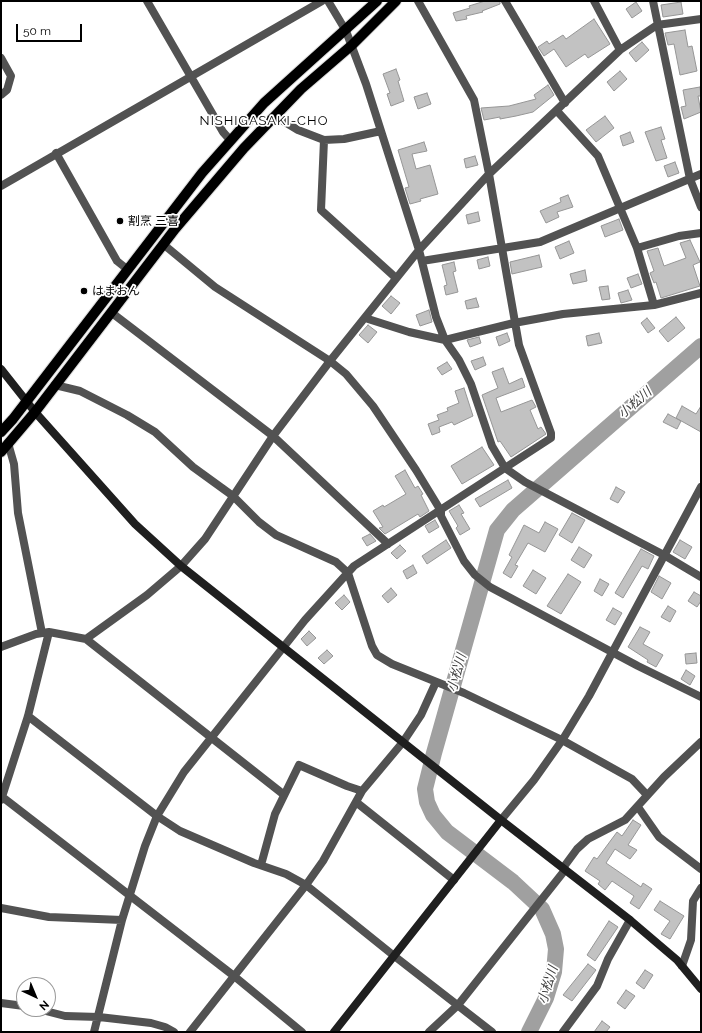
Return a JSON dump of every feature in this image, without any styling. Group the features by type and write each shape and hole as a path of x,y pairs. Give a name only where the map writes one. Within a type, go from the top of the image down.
{"main road":[{"path":"1,432 202,173 264,103 346,31 376,1"},
{"path":"1,452 35,412 112,313 163,244 244,148 301,89 352,45 396,1"}],"street":[{"path":"147,1 223,132 231,140"},
{"path":"1,186 322,1"},
{"path":"328,1 346,31 352,45 419,250 436,317 445,340 459,360 471,384 492,446 504,468 525,482 664,555 701,577"},
{"path":"94,1032 99,1017 122,920 145,846 157,816 184,772 305,620 354,566 441,511 551,438 552,433 519,345 501,248 490,174 474,100 418,1"},
{"path":"505,1 565,103"},
{"path":"594,1 620,50"},
{"path":"653,1 690,179 701,207"},
{"path":"86,639 147,595 181,566 205,539 273,436 330,361 419,250 490,174 620,50 657,25 701,19"},
{"path":"1,58 11,76 7,90 1,95"},
{"path":"557,111 598,156 637,248 654,305"},
{"path":"275,116 298,130 324,140 344,139 381,131"},
{"path":"324,140 321,210 396,278"},
{"path":"56,153 117,261 126,269"},
{"path":"422,261 540,242 701,174"},
{"path":"637,248 679,236 701,233"},
{"path":"163,244 215,287 330,361 346,374 373,406 416,470 441,511 441,516 464,561 474,575 490,588 701,697"},
{"path":"365,318 408,332 445,340 514,323 563,314 654,305 701,293"},
{"path":"112,313 273,436 388,544"},
{"path":"1,368 35,412 135,524 181,566 282,648 630,920 666,950 682,966 701,989"},
{"path":"55,385 80,391 127,415 154,432 194,467 233,496 259,522 276,535 336,562 348,573 372,646 377,655 392,664 460,692 562,740 632,779 647,795"},
{"path":"8,443 14,464 18,513 45,632 28,716 1,798 130,895 234,976 302,1032"},
{"path":"334,1032 393,955 534,780 562,740 613,652 701,487"},
{"path":"1,647 45,632 86,639 283,794"},
{"path":"190,1032 306,885 323,861 362,791 403,742 439,684"},
{"path":"28,716 157,816 180,831 286,874 306,885 492,1032"},
{"path":"429,1032 458,1005 542,898 577,849 588,839 625,820 647,795 701,742"},
{"path":"261,865 275,814 283,794 299,765 362,791"},
{"path":"356,802 454,880"},
{"path":"638,807 659,837 701,869"},
{"path":"682,966 691,940 693,901 701,888"},
{"path":"1,908 50,917 122,920"},
{"path":"563,1032 597,986 608,959 630,920"},
{"path":"1,1003 16,1005"},
{"path":"56,1014 65,1016 99,1017 151,1023 165,1027 174,1032"}],"building":[{"path":"485,1 500,1 500,4 482,11 483,12 466,16 467,19 456,21 453,13 470,8 469,6"},
{"path":"636,2 642,11 632,18 626,9"},
{"path":"681,2 683,14 663,17 661,5"},
{"path":"594,19 610,44 588,58 585,54 566,67 554,49 544,56 538,47 547,41 549,44 563,35 566,39"},
{"path":"685,30 688,47 692,46 697,71 680,75 674,44 668,45 665,33"},
{"path":"642,42 649,50 636,62 629,53"},
{"path":"396,69 400,80 398,81 404,101 391,106 387,94 390,93 383,74"},
{"path":"620,71 627,79 614,91 607,82"},
{"path":"548,85 554,95 533,112 500,119 500,117 484,120 481,108 509,106 536,99 534,95"},
{"path":"700,87 701,96 698,96 701,112 684,119 681,107 686,106 683,90"},
{"path":"427,93 431,104 418,109 414,97"},
{"path":"605,116 614,128 596,142 586,130"},
{"path":"661,127 665,139 661,140 667,158 656,161 645,132"},
{"path":"630,132 634,142 623,146 620,136"},
{"path":"424,142 427,151 412,154 416,169 430,165 438,194 420,199 421,201 410,204 405,188 409,187 398,150"},
{"path":"475,156 478,165 466,168 464,159"},
{"path":"675,162 679,173 668,177 664,166"},
{"path":"568,195 573,207 557,212 559,217 546,223 540,211 561,202 560,198"},
{"path":"478,212 480,221 468,224 466,215"},
{"path":"619,219 623,230 605,237 601,226"},
{"path":"690,240 700,262 693,265 700,286 661,298 656,282 654,283 650,273 654,271 647,251 658,248 664,266 686,258 680,243"},
{"path":"569,241 574,253 560,259 555,247"},
{"path":"539,255 542,267 512,274 510,262"},
{"path":"488,257 490,266 479,269 477,260"},
{"path":"454,262 456,271 453,272 458,292 446,295 444,286 447,285 442,265"},
{"path":"585,270 587,281 573,284 570,274"},
{"path":"638,274 642,284 631,288 627,278"},
{"path":"608,286 610,299 602,300 599,287"},
{"path":"628,290 632,300 621,303 618,293"},
{"path":"391,296 400,303 391,314 382,306"},
{"path":"476,298 479,307 467,309 465,301"},
{"path":"429,310 432,322 420,326 416,315"},
{"path":"676,317 685,328 668,342 659,331"},
{"path":"647,318 655,328 648,333 641,323"},
{"path":"368,325 377,332 368,343 359,335"},
{"path":"507,333 510,341 499,346 496,337"},
{"path":"599,333 602,343 588,346 586,336"},
{"path":"479,337 481,343 470,347 467,340"},
{"path":"483,357 486,365 475,370 471,361"},
{"path":"447,362 452,369 442,375 437,368"},
{"path":"503,368 509,384 522,378 525,387 496,398 501,412 532,400 536,407 530,410 538,429 541,427 546,434 511,457 500,441 498,442 482,395 498,388 492,372"},
{"path":"464,388 473,416 454,425 452,422 439,427 440,432 432,435 428,424 439,420 437,415 448,411 447,408 459,403 455,391"},
{"path":"682,406 696,414 701,406 701,432 676,418"},
{"path":"668,414 681,421 677,429 663,422"},
{"path":"482,447 494,465 462,484 451,466"},
{"path":"405,470 415,488 418,486 423,494 421,495 429,511 420,517 418,514 385,534 379,528 383,527 373,511 383,505 384,507 406,494 395,476"},
{"path":"508,480 512,488 480,507 475,499"},
{"path":"616,487 625,492 618,503 610,499"},
{"path":"459,505 464,513 461,514 470,529 460,535 456,528 458,526 449,511"},
{"path":"572,513 585,520 572,543 559,535"},
{"path":"435,520 439,527 429,533 425,526"},
{"path":"545,522 558,529 545,552 528,543 515,565 518,566 511,578 503,573 512,557 509,555 524,525 539,533"},
{"path":"370,534 376,541 367,546 362,538"},
{"path":"446,540 451,548 427,564 422,556"},
{"path":"680,540 692,547 685,559 673,552"},
{"path":"400,545 406,551 397,559 391,553"},
{"path":"579,547 592,555 584,568 571,560"},
{"path":"641,549 654,556 648,569 642,566 623,598 615,593"},
{"path":"413,565 417,573 407,579 403,571"},
{"path":"533,570 546,578 536,594 523,586"},
{"path":"568,574 581,582 561,614 547,606"},
{"path":"659,576 671,583 662,599 651,592"},
{"path":"600,579 609,584 602,596 594,591"},
{"path":"391,588 397,595 388,603 382,596"},
{"path":"694,592 701,596 701,601 697,607 688,601"},
{"path":"344,595 350,602 342,610 335,603"},
{"path":"668,606 676,611 670,622 661,617"},
{"path":"613,608 622,613 615,625 606,620"},
{"path":"640,627 650,632 643,644 663,655 656,667 628,647"},
{"path":"309,631 316,638 307,646 301,639"},
{"path":"327,650 333,656 324,664 318,658"},
{"path":"696,653 697,663 686,664 685,654"},
{"path":"686,670 695,676 690,685 681,679"},
{"path":"633,820 641,825 628,845 637,850 630,859 615,849 606,863 641,887 643,883 652,889 639,909 630,903 634,896 612,881 605,890 598,884 600,881 585,871 594,857 597,859 617,832 622,836"},
{"path":"660,901 684,916 670,939 661,934 670,921 654,910"},
{"path":"609,921 618,927 595,961 587,955"},
{"path":"588,964 596,970 572,1001 563,995"},
{"path":"645,970 653,975 644,989 636,983"},
{"path":"626,990 635,996 625,1009 617,1003"},
{"path":"602,1021 610,1027 606,1032 594,1032"}],"waterway":[{"name":"小松川","path":"529,1032 546,998 554,972 556,949 553,934 542,909 513,882 447,832 433,815 427,802 425,789 434,753 497,530 513,510 701,346"}],"place":[{"name":"割烹 三喜","path":"120,221"},
{"name":"はまおん","path":"84,291"}],"district":[{"name":"NISHIGASAKI-CHO","path":"264,121"}]}
